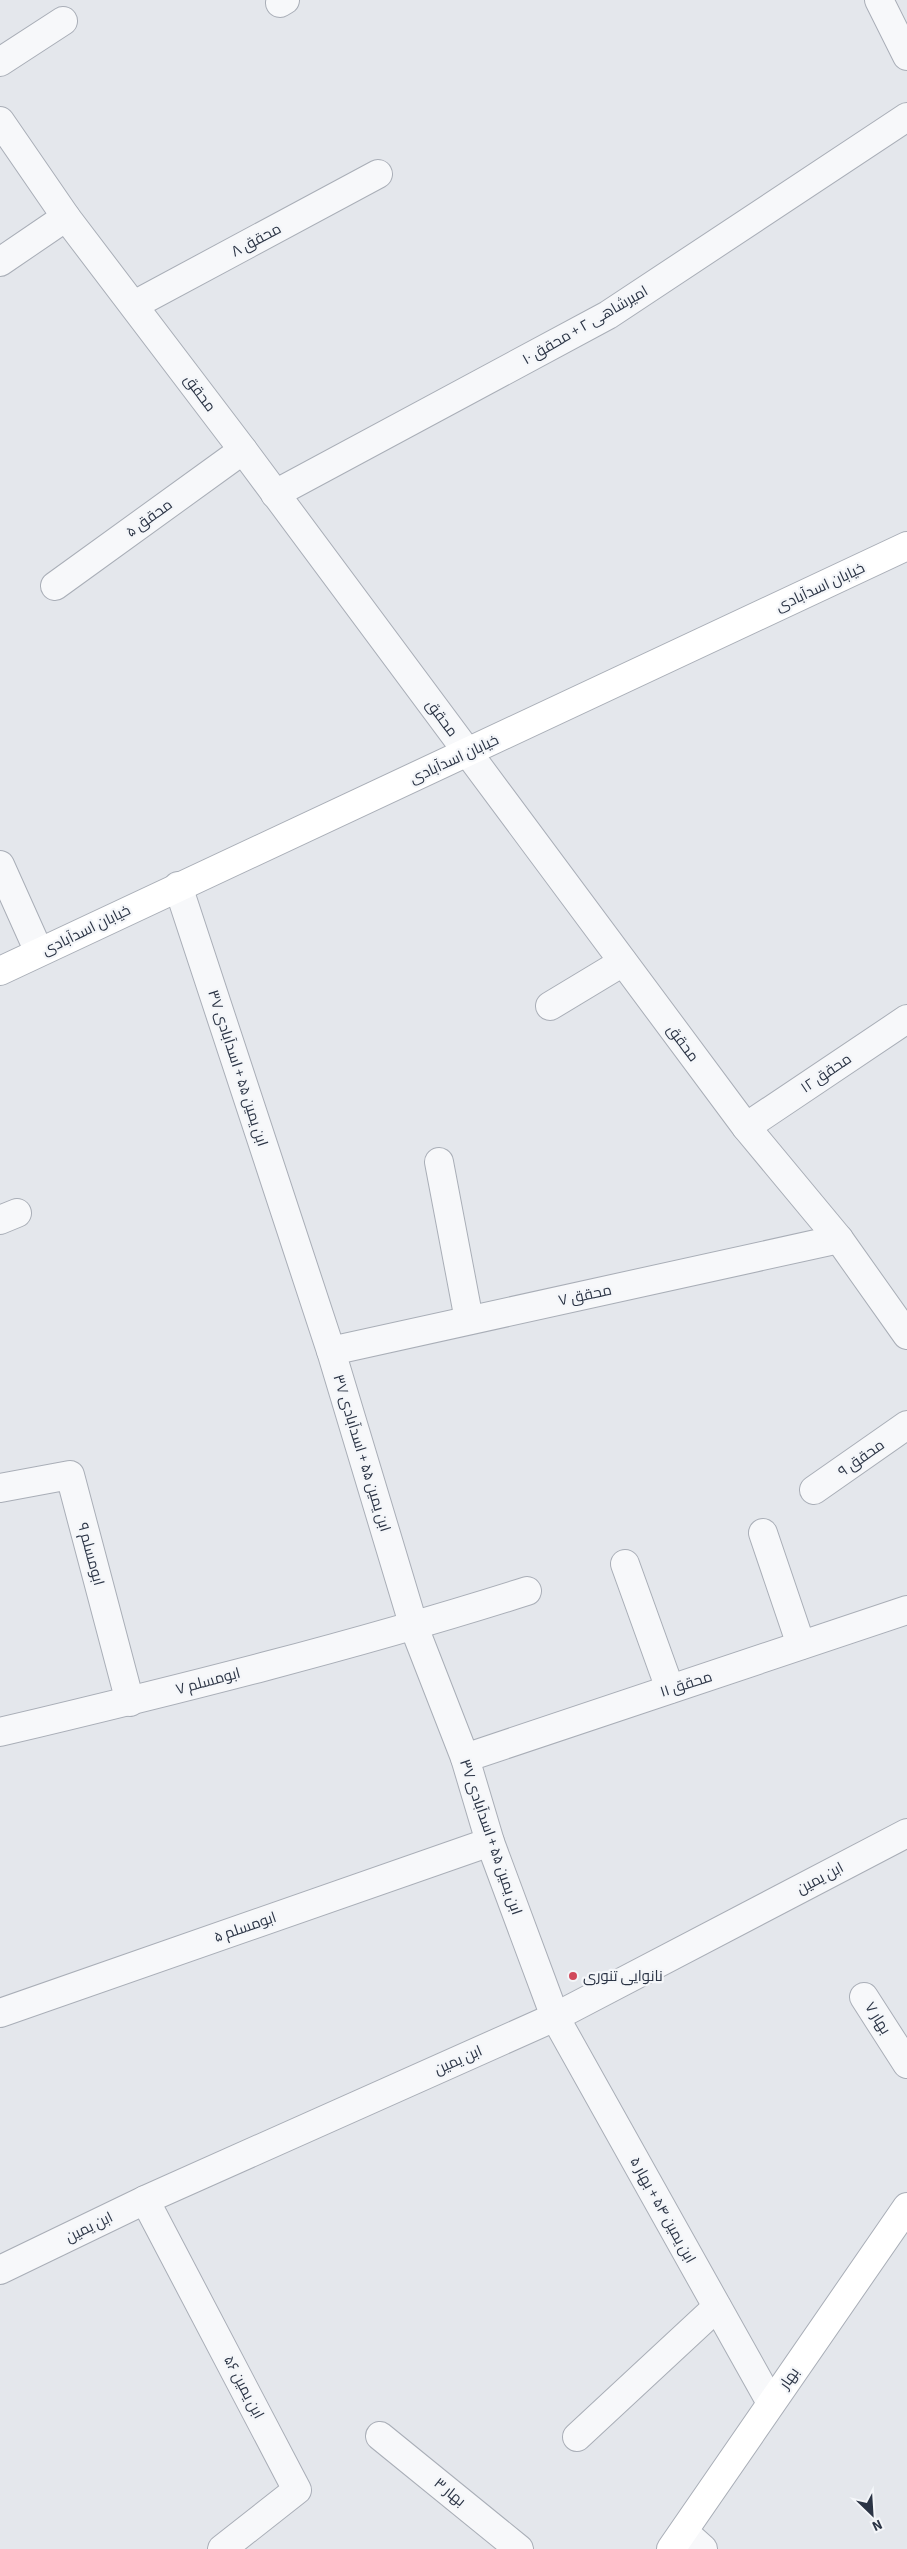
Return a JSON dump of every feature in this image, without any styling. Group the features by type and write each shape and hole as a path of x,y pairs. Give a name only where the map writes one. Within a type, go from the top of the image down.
{"main road":[{"name":"خیابان اسدآبادی","path":"0,971 907,546"},
{"name":"بهار","path":"686,2543 771,2403 907,2207"}],"street":[{"path":"879,0 907,56"},
{"path":"0,62 62,21"},
{"name":"امیرشاهی ۲ + محقق ۱۰","path":"275,494 608,315 907,117"},
{"name":"محقق","path":"0,121 66,217 244,450 746,1127 839,1239 907,1335"},
{"name":"محقق ۸","path":"134,305 378,174"},
{"path":"0,262 66,217"},
{"name":"محقق ۵","path":"55,586 244,450"},
{"path":"0,864 39,952"},
{"name":"ابن یمین ۵۵ + اسدآبادی ۳۷","path":"178,886 331,1351 414,1627 465,1758 490,1842 555,2017"},
{"path":"550,1006 623,962"},
{"name":"محقق ۱۲","path":"746,1127 905,1023"},
{"path":"439,1162 469,1320"},
{"name":"محقق ۷","path":"331,1351 839,1239"},
{"name":"محقق ۹","path":"814,1490 907,1425"},
{"name":"ابومسلم ۹","path":"0,1488 70,1475 130,1702"},
{"path":"763,1533 802,1645"},
{"path":"625,1564 670,1689"},
{"name":"ابومسلم ۷","path":"0,1732 130,1702 414,1627 527,1591"},
{"name":"محقق ۱۱","path":"465,1758 907,1610"},
{"name":"ابن یمین","path":"0,2270 145,2200 555,2017 907,1833"},
{"name":"ابومسلم ۵","path":"0,2013 490,1842"},
{"name":"بهار ۷","path":"864,1996 907,2064"},
{"name":"ابن یمین ۵۴ + بهار ۵","path":"555,2017 771,2403"},
{"name":"ابن یمین ۵۶","path":"145,2200 298,2490 222,2549"},
{"path":"577,2436 717,2307"},
{"name":"بهار ۳","path":"380,2436 519,2549"}],"place":[{"name":"نانوایی تنوری","path":"573,1976"}]}
